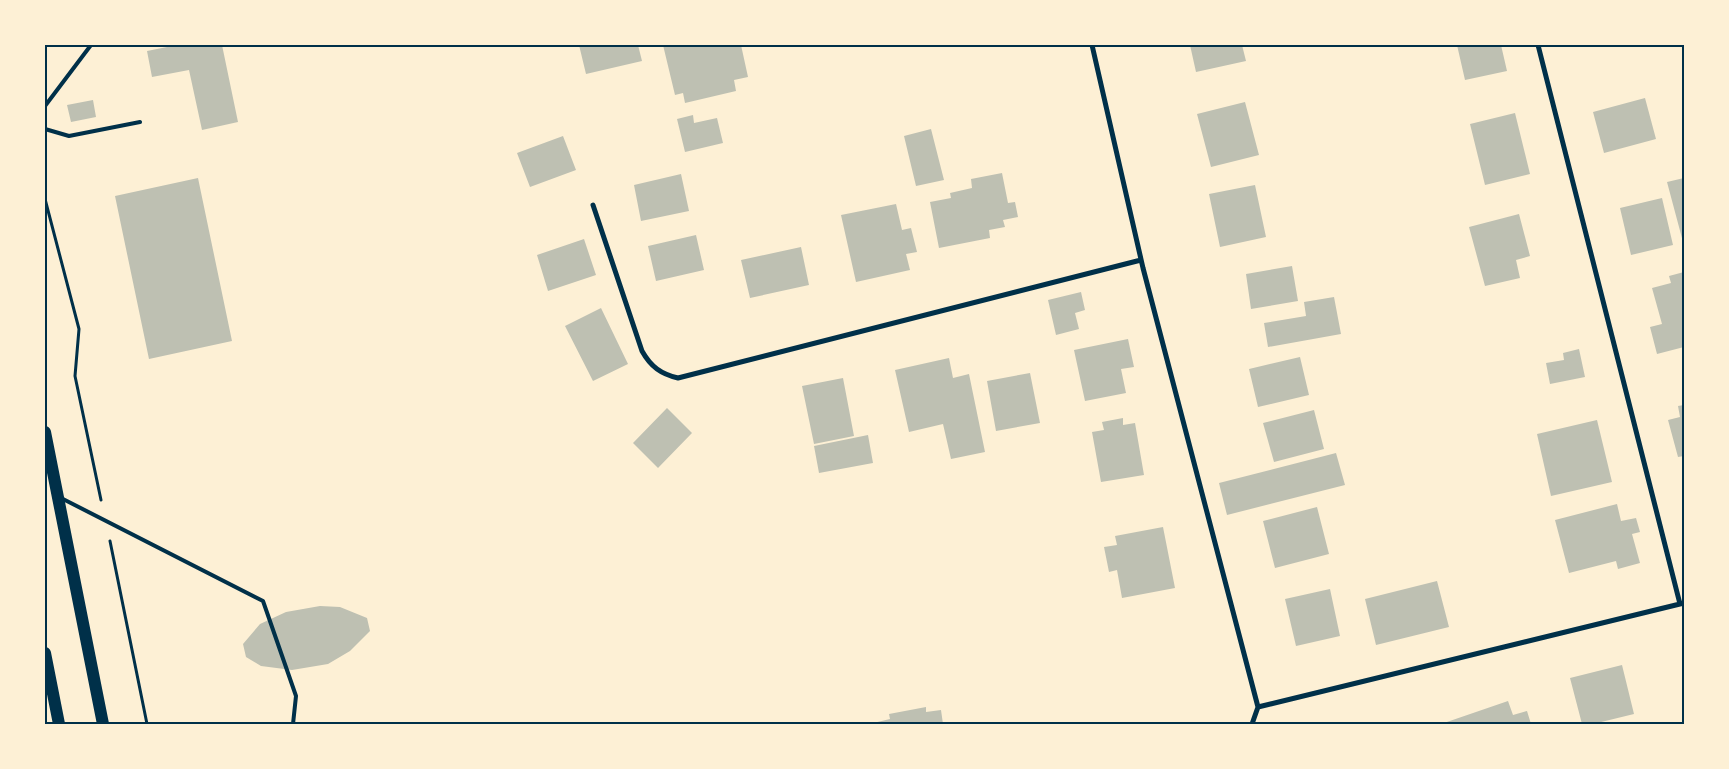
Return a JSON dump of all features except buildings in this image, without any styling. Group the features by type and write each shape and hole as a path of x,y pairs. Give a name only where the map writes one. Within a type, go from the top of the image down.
{"main road":[{"path":"45,432 103,724"},
{"path":"45,653 59,724"}],"street":[{"path":"1092,45 1141,260 1258,707 1252,724"},
{"path":"1258,707 1682,603 1538,45"},
{"path":"593,205 642,351 657,371 678,378 1141,260"}],"lane":[{"path":"45,106 91,45"},
{"path":"45,129 69,136 140,122"},
{"path":"58,496 263,601 296,696 293,724"}],"path":[{"path":"45,199 78,329 75,376 147,724"}]}
